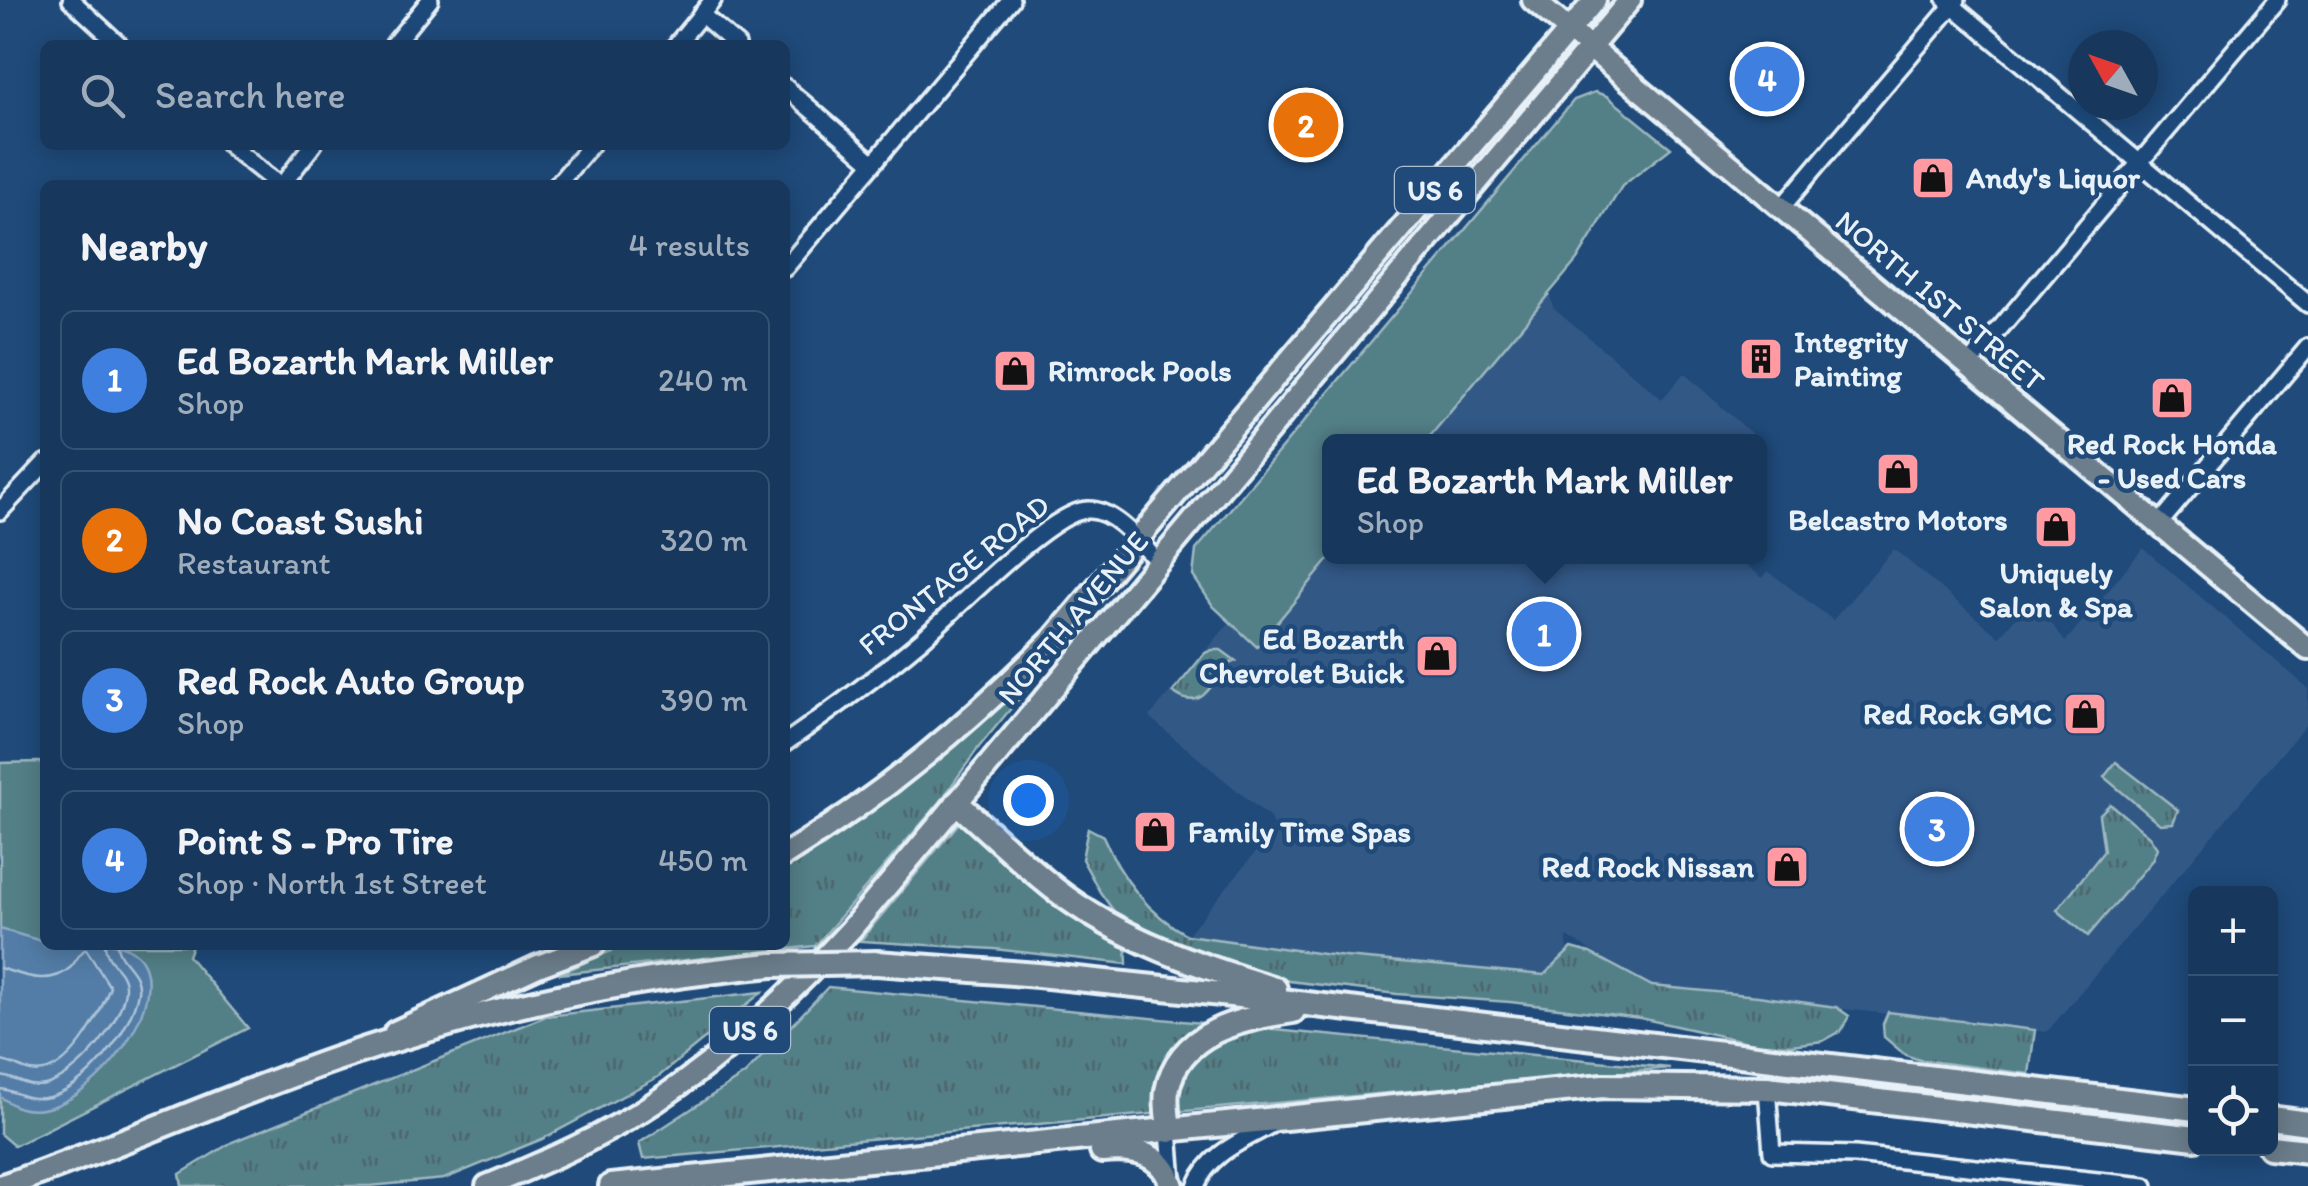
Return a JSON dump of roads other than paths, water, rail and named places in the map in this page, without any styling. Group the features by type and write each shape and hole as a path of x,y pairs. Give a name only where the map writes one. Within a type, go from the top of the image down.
{"highway":[{"path":"957,803 1058,892 1118,929 1213,970 1331,1006"},
{"path":"3,1186 129,1142 337,1059 532,1001 699,972 772,965 876,964 1038,975 2188,1108"},
{"path":"1169,1130 1168,1087 1178,1062 1196,1043 1218,1029 1256,1016 1331,1006"},
{"path":"611,1186 1603,1086 1767,1088 2188,1137"},
{"path":"2278,1119 2308,1123"},
{"path":"2278,1148 2308,1151"},
{"path":"931,1153 960,1163 982,1164 1135,1150 1156,1159 1173,1186"}],"main road":[{"name":"NORTH 1ST STREET","path":"1533,0 2308,648"},
{"name":"NORTH AVENUE","path":"790,852 912,768 976,715 1053,639 1596,0"},
{"name":"NORTH AVENUE","path":"487,1186 540,1164 656,1102 715,1059 806,978 1630,0"},
{"path":"337,1059 581,950"}],"street":[{"path":"71,0 115,40"},
{"path":"396,40 430,0"},
{"path":"680,40 714,0"},
{"path":"790,262 1011,0"},
{"path":"1969,365 2277,0"},
{"path":"1782,207 1952,2 2308,304"},
{"path":"702,14 731,40"},
{"path":"790,90 873,163"},
{"path":"236,150 274,180"},
{"path":"285,180 309,150"},
{"path":"561,180 588,150"},
{"path":"2159,524 2308,347"},
{"path":"0,511 40,468"},
{"name":"FRONTAGE ROAD","path":"790,739 918,643 1062,518 1081,510 1098,510 1159,563"},
{"path":"1767,1088 1772,1153 1855,1154 2000,1178 2144,1186"},
{"path":"1196,1186 1203,1170 1222,1151 1283,1118"},
{"path":"1169,1130 1173,1186"}],"water":[{"path":"0,929 40,941 40,950 127,950 142,961 148,985 141,1014 126,1044 103,1072 76,1095 48,1108 20,1108 0,1097"}],"place":[{"name":"Point S - Pro Tire","path":"1767,79"},
{"name":"No Coast Sushi","path":"1306,125"},
{"name":"Andy's Liquor","path":"1933,178"},
{"name":"Integrity Painting","path":"1761,359"},
{"name":"Rimrock Pools","path":"1015,371"},
{"name":"Red Rock Honda - Used Cars","path":"2172,398"},
{"name":"Belcastro Motors","path":"1898,474"},
{"name":"Uniquely Salon & Spa","path":"2056,527"},
{"name":"Ed Bozarth Mark Miller","path":"1544,634"},
{"name":"Ed Bozarth Chevrolet Buick","path":"1437,656"},
{"name":"Red Rock GMC","path":"2085,714"},
{"name":"Red Rock Auto Group","path":"1937,829"},
{"name":"Family Time Spas","path":"1155,832"},
{"name":"Red Rock Nissan","path":"1787,867"}]}
